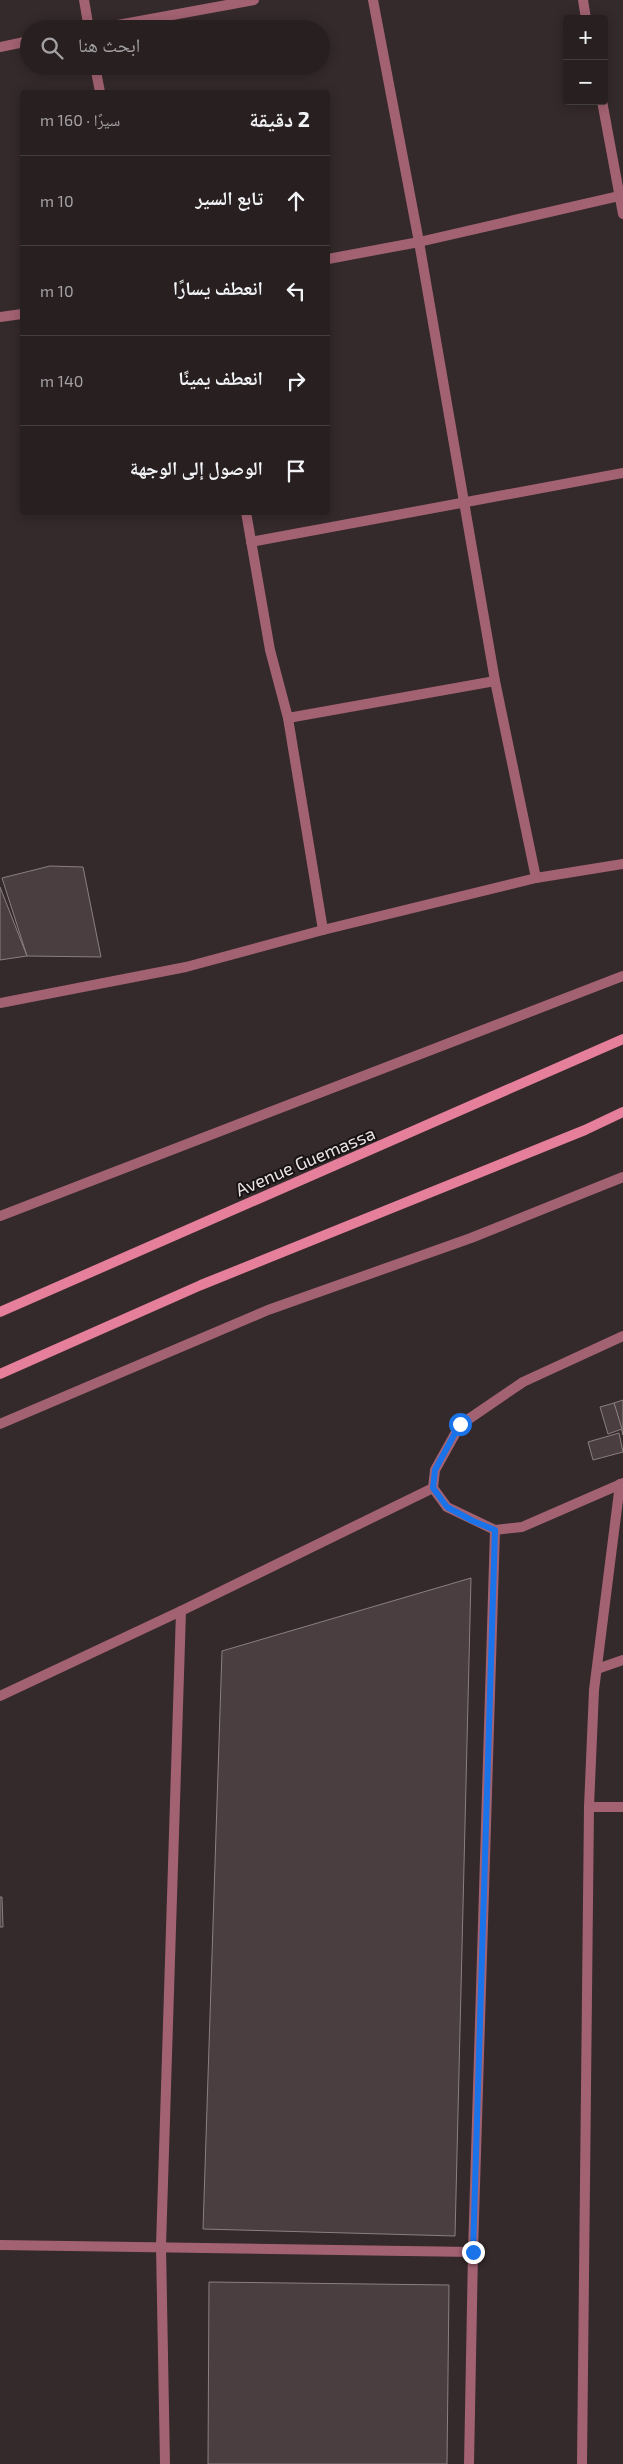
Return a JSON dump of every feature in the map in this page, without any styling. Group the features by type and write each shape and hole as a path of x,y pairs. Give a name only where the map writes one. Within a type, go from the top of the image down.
{"main road":[{"name":"Avenue Guemassa","path":"0,1312 623,1039"},
{"path":"0,1374 200,1286 585,1130 623,1112"}],"street":[{"path":"84,0 87,20"},
{"path":"145,20 254,0"},
{"path":"374,0 419,242 495,681 536,878"},
{"path":"583,0 585,15"},
{"path":"0,47 20,43"},
{"path":"97,75 100,90"},
{"path":"603,105 623,214"},
{"path":"330,259 419,242 621,196"},
{"path":"0,317 20,314"},
{"path":"251,542 623,473"},
{"path":"246,515 270,650 288,718 323,930"},
{"path":"288,718 495,681"},
{"path":"0,1003 186,967 323,930 536,878 623,864"},
{"path":"0,1216 623,976"},
{"path":"0,1424 268,1310 480,1235 623,1178"},
{"path":"622,1484 522,1527 495,1530 447,1507 433,1488 435,1470 460,1424 524,1382 623,1336"},
{"path":"582,2464 589,1806 597,1669 622,1484"},
{"path":"0,1696 181,1611 433,1488"},
{"path":"469,2464 473,2252 495,1530"},
{"path":"165,2464 161,2246 181,1611"},
{"path":"597,1669 623,1660"},
{"path":"589,1806 623,1807"},
{"path":"0,2245 473,2252"}],"building":[{"path":"50,866 83,867 101,957 27,956 2,878"},
{"path":"0,887 27,956 0,960"},
{"path":"623,1400 623,1435 614,1403"},
{"path":"614,1403 622,1429 608,1434 600,1407"},
{"path":"619,1433 623,1452 593,1460 588,1442"},
{"path":"471,1578 455,2236 203,2229 222,1651"},
{"path":"0,1897 2,1897 3,1927 0,1927"},
{"path":"209,2282 449,2285 447,2464 208,2464"}],"route":[{"path":"460,1424 442,1453 435,1470 433,1488 447,1507 495,1530 473,2252"}]}
